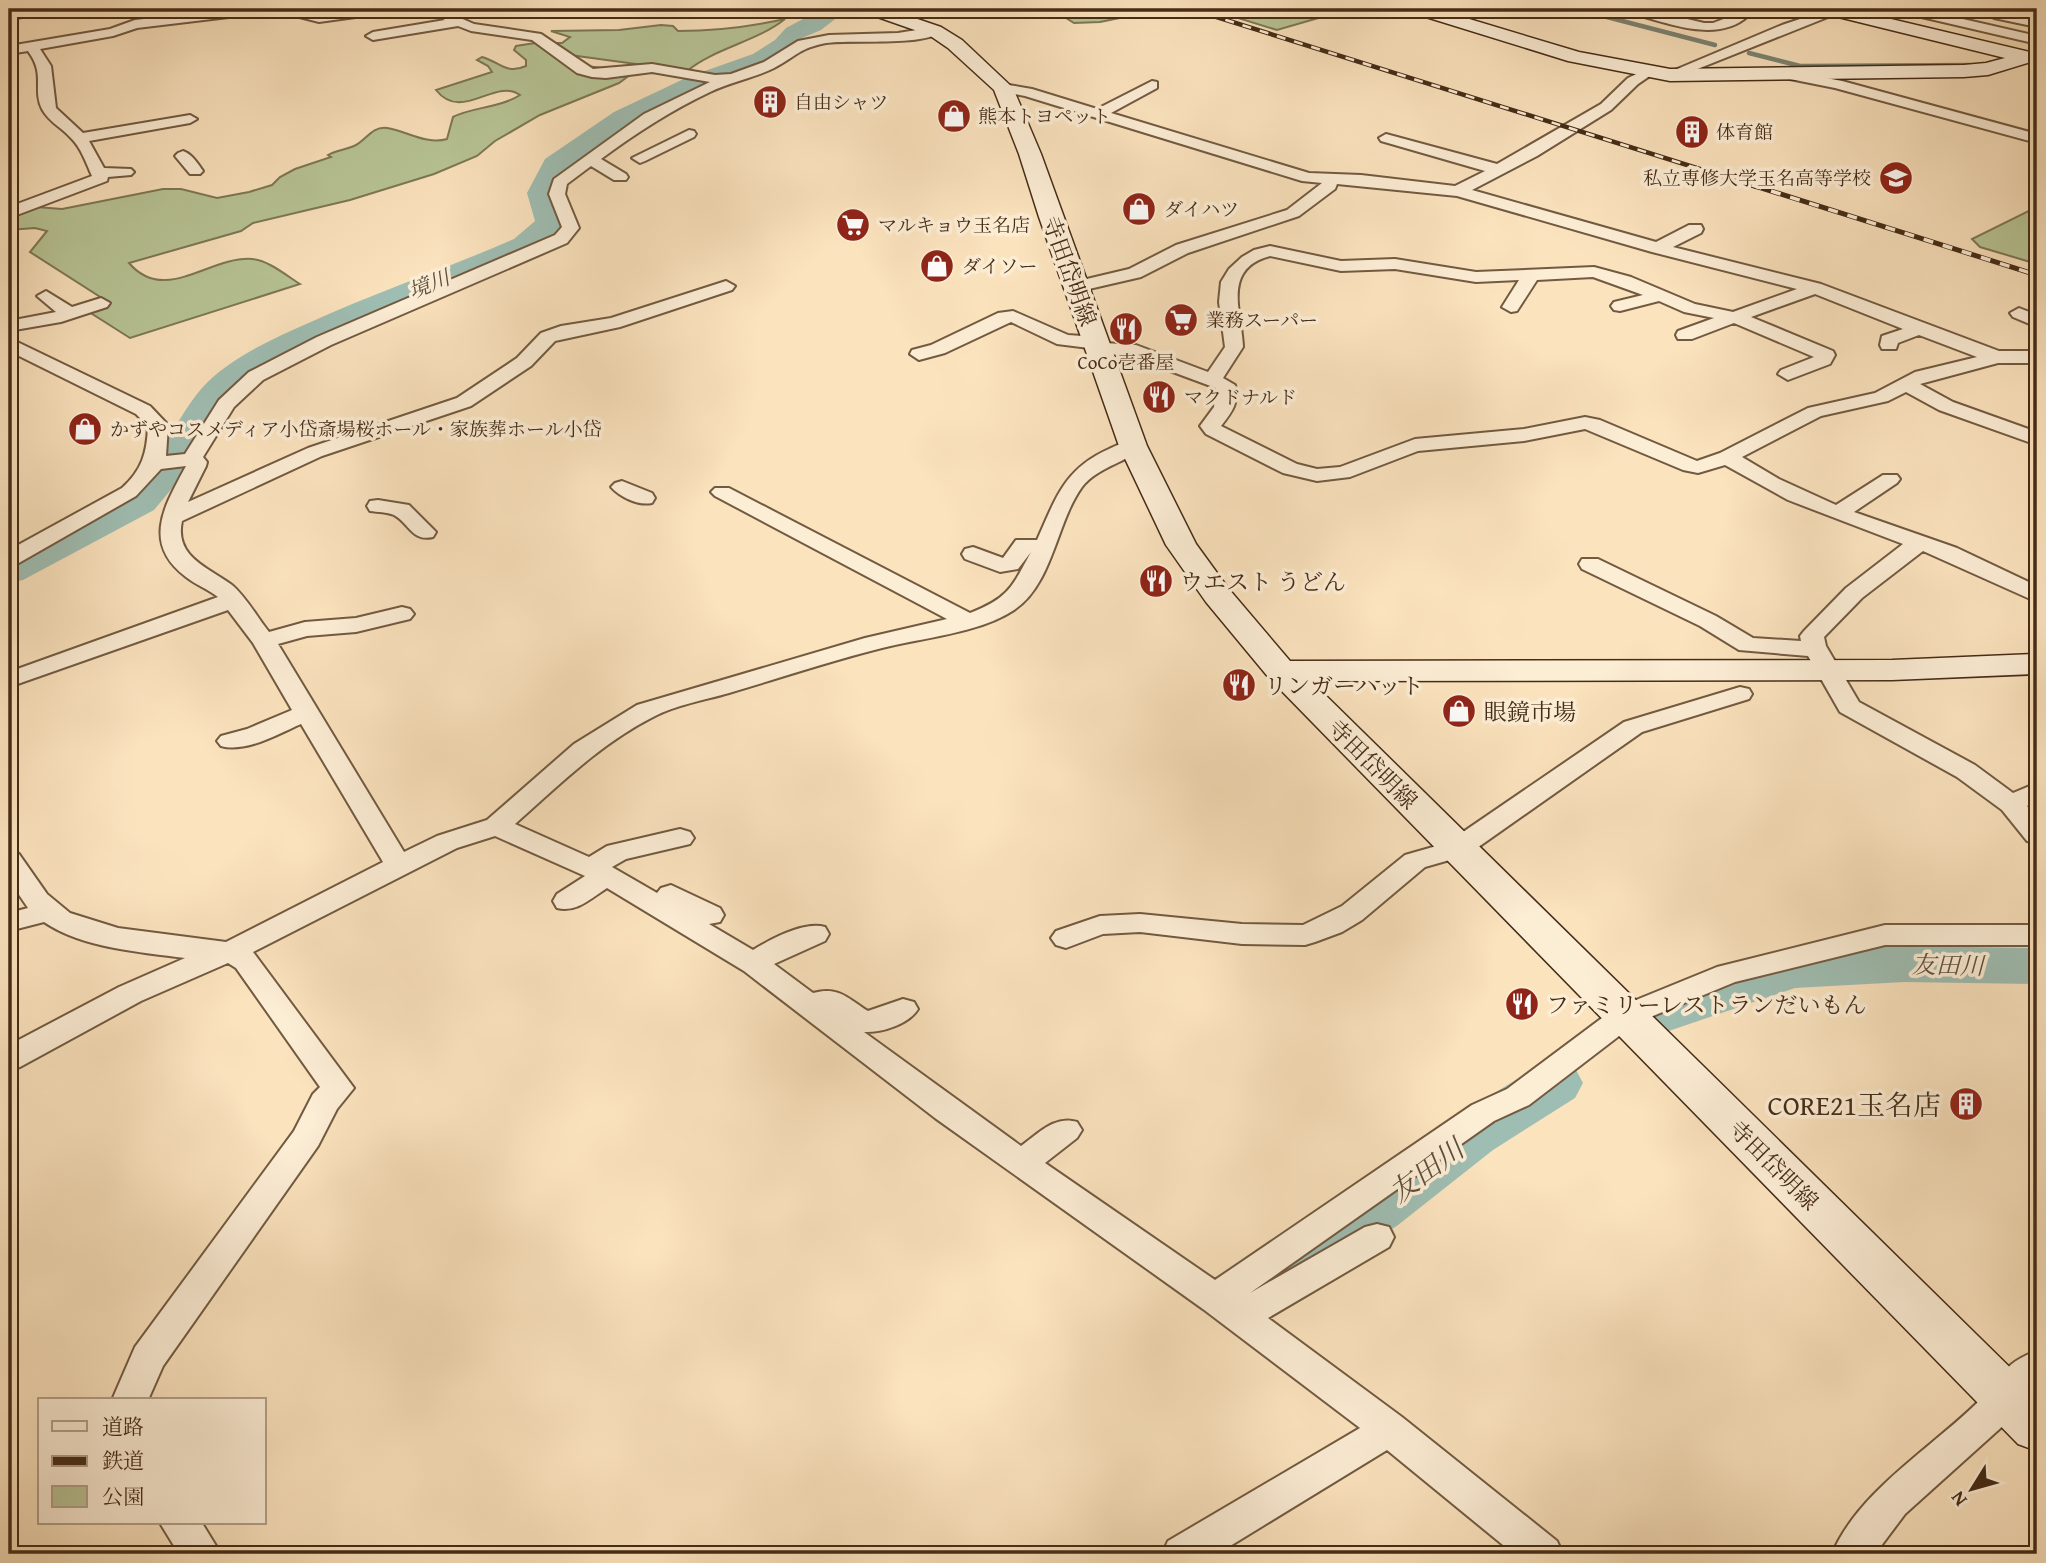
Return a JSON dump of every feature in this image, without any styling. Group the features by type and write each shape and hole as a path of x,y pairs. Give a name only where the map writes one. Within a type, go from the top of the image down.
{"main road":[{"name":"寺田岱明線","path":"872,9 915,23 955,44 1003,88 1030,154 1133,446 1181,545 1217,596 1281,671 2037,1428"},
{"path":"1419,9 1522,43 1647,73 1670,75 1976,70 2032,58"},
{"path":"1835,9 2032,58"},
{"path":"1281,671 1821,658 1892,670 2037,664"}],"street":[{"path":"15,12 49,9"},
{"path":"9,50 113,32 135,24 262,9"},
{"path":"274,9 297,15 335,17 385,9"},
{"path":"430,9 461,23 523,34 551,46 582,70 592,73 606,74 652,68 715,79 747,75"},
{"path":"1631,9 1704,27 1753,19"},
{"path":"1716,9 1787,27"},
{"path":"1670,75 1835,9"},
{"path":"1904,9 2037,40"},
{"path":"2013,9 1999,15 2037,23"},
{"path":"121,15 135,24"},
{"path":"335,17 367,35 495,17"},
{"path":"442,35 461,23"},
{"path":"189,459 226,404 256,376 324,341 530,255 561,239 570,228 557,194 559,183 649,117 681,99 769,65 789,48 813,41 888,38 915,23"},
{"path":"530,50 551,46"},
{"path":"9,214 101,178 80,138 57,121 47,105 48,72 45,61 32,47"},
{"path":"1457,191 1500,170 1606,107 1633,81 1647,73"},
{"path":"1785,74 1850,88 2037,139"},
{"path":"1098,114 1152,85"},
{"path":"1003,88 1027,92 1308,178 1330,181 1361,180 1457,191 1815,288 1998,356 2037,357"},
{"path":"80,138 190,119"},
{"path":"640,158 689,134"},
{"path":"626,135 668,144"},
{"path":"1386,138 1500,170"},
{"path":"183,156 195,171"},
{"path":"592,160 620,177"},
{"path":"99,173 126,172"},
{"path":"1076,287 1135,273 1182,249 1293,213 1329,186 1330,181"},
{"path":"9,197 28,200 73,186 83,187"},
{"path":"1658,247 1695,229"},
{"path":"1223,236 1260,251 1282,251 1341,266 1395,264 1476,277 1594,272 1662,295 1690,308 1733,317 1826,355 1823,360 1788,374"},
{"path":"1213,379 1234,347 1227,301 1229,279 1260,251"},
{"path":"1511,307 1531,276"},
{"path":"173,517 315,452 464,402 524,362 548,337 561,332 614,323 726,286"},
{"path":"1685,335 1815,288"},
{"path":"1620,306 1662,295"},
{"path":"46,296 69,313"},
{"path":"9,326 101,303"},
{"path":"2019,313 2037,322"},
{"path":"919,354 938,349 1004,317 1013,316 1064,340 1129,349 1225,385 1228,393 1227,405 1210,426 1213,430 1304,473 1343,473 1415,446 1524,435 1585,423 1698,467 1727,457 1815,412 1881,397 1922,376 1993,360 1998,356"},
{"path":"1889,345 1889,340 1920,329"},
{"path":"9,344 142,410 158,425 156,463 143,481 129,492 9,559"},
{"path":"1905,384 1947,406 2037,439"},
{"path":"9,1059 130,995 194,965 232,951 447,842 497,826 583,748 646,710 873,643 966,621 1002,608 1018,597 1071,487 1083,473 1106,458 1133,446"},
{"path":"1727,457 1779,487 1896,536 1920,542 1968,561 2037,596"},
{"path":"156,463 189,459 197,462 170,526 173,548 192,571 225,591 264,641 304,714 389,853 401,864"},
{"path":"1840,512 1890,479"},
{"path":"622,487 644,498"},
{"path":"722,492 946,607 966,621"},
{"path":"377,506 401,510 425,532"},
{"path":"1920,542 1854,593 1812,635 1821,658 1849,707 1966,771 2011,804 2037,835"},
{"path":"973,554 1000,565 1010,564 1024,545 1044,547"},
{"path":"1590,564 1708,621 1738,642 1821,658"},
{"path":"9,680 233,600"},
{"path":"264,641 304,629 356,625 402,614"},
{"path":"1066,938 1100,925 1140,923 1242,934 1305,935 1332,925 1352,913 1415,861 1457,849 1633,727 1740,694"},
{"path":"230,741 256,734 304,714"},
{"path":"2011,804 2037,791"},
{"path":"497,826 598,872 754,964 946,1110 1229,1309 1378,1436 1543,1554"},
{"path":"567,901 617,852 680,838"},
{"path":"9,860 48,912 66,923 99,933 194,949 232,951 246,961 338,1088 324,1102 307,1138 148,1358 131,1398"},
{"path":"651,902 669,893 710,915"},
{"path":"9,922 48,912"},
{"path":"754,964 766,955 815,934"},
{"path":"1229,1309 1483,1113 1518,1097 1625,1016 1727,974 1885,935 2037,935"},
{"path":"810,1006 820,1000 830,1000 863,1022 875,1024 903,1010"},
{"path":"1021,1163 1066,1130"},
{"path":"1229,1309 1253,1308 1377,1237"},
{"path":"1852,1554 1891,1502 1992,1413 2021,1376 2037,1366"},
{"path":"1182,1554 1378,1436"},
{"path":"181,1524 201,1554"}],"green space":[{"path":"1052,9 1164,9 1100,22 1074,23"},
{"path":"1209,9 1326,9 1339,12 1277,30"},
{"path":"785,19 761,34 710,56 687,71 570,55 553,43 562,43 570,37 551,31 619,30 661,25 673,26 678,31 705,30"},
{"path":"535,43 564,64 635,71 619,83 540,115 495,141 477,156 434,174 350,200 253,223 241,231 129,263 143,275 157,280 188,276 220,264 252,259 271,265 300,284 130,338 86,310 108,302 30,252 47,231 35,228 9,230 9,218 36,207 62,209 163,189 181,189 217,198 249,192 272,185 295,169 354,146 381,128 432,140 447,139 453,117 504,103 520,95 500,91 457,102 446,99 436,90 492,72 488,66 477,60 482,57 508,68 526,66 526,60 514,50 516,46"},
{"path":"2037,207 2037,264 1980,247 1972,239"}],"waterway":[{"name":"境川","path":"9,571 140,502 165,474 204,409 216,394 242,371 280,349 333,324 525,245 542,233 550,221 541,193 555,165 623,118 697,82 762,59 783,45 794,33 813,25 837,9"},
{"path":"1576,9 1715,45"},
{"path":"1749,53 1800,66 1970,65"},
{"name":"友田川","path":"1657,1016 1790,970 1904,964 2037,966"},
{"name":"友田川","path":"1238,1299 1377,1208 1472,1135 1555,1083"}],"railway":[{"path":"1191,9 1757,187"},
{"path":"1752,185 2037,275"}],"place":[{"name":"自由シャツ","path":"770,102"},
{"name":"熊本トヨペット","path":"954,116"},
{"name":"体育館","path":"1692,132"},
{"name":"私立専修大学玉名高等学校","path":"1896,178"},
{"name":"ダイハツ","path":"1139,209"},
{"name":"マルキョウ玉名店","path":"853,225"},
{"name":"ダイソー","path":"937,266"},
{"name":"業務スーパー","path":"1181,320"},
{"name":"CoCo壱番屋","path":"1126,329"},
{"name":"マクドナルド","path":"1159,397"},
{"name":"かずやコスメディア小岱斎場桜ホール・家族葬ホール小岱","path":"85,429"},
{"name":"ウエスト うどん","path":"1156,581"},
{"name":"リンガーハット","path":"1239,685"},
{"name":"眼鏡市場","path":"1459,711"},
{"name":"ファミリーレストランだいもん","path":"1522,1004"},
{"name":"CORE21玉名店","path":"1966,1104"}]}
